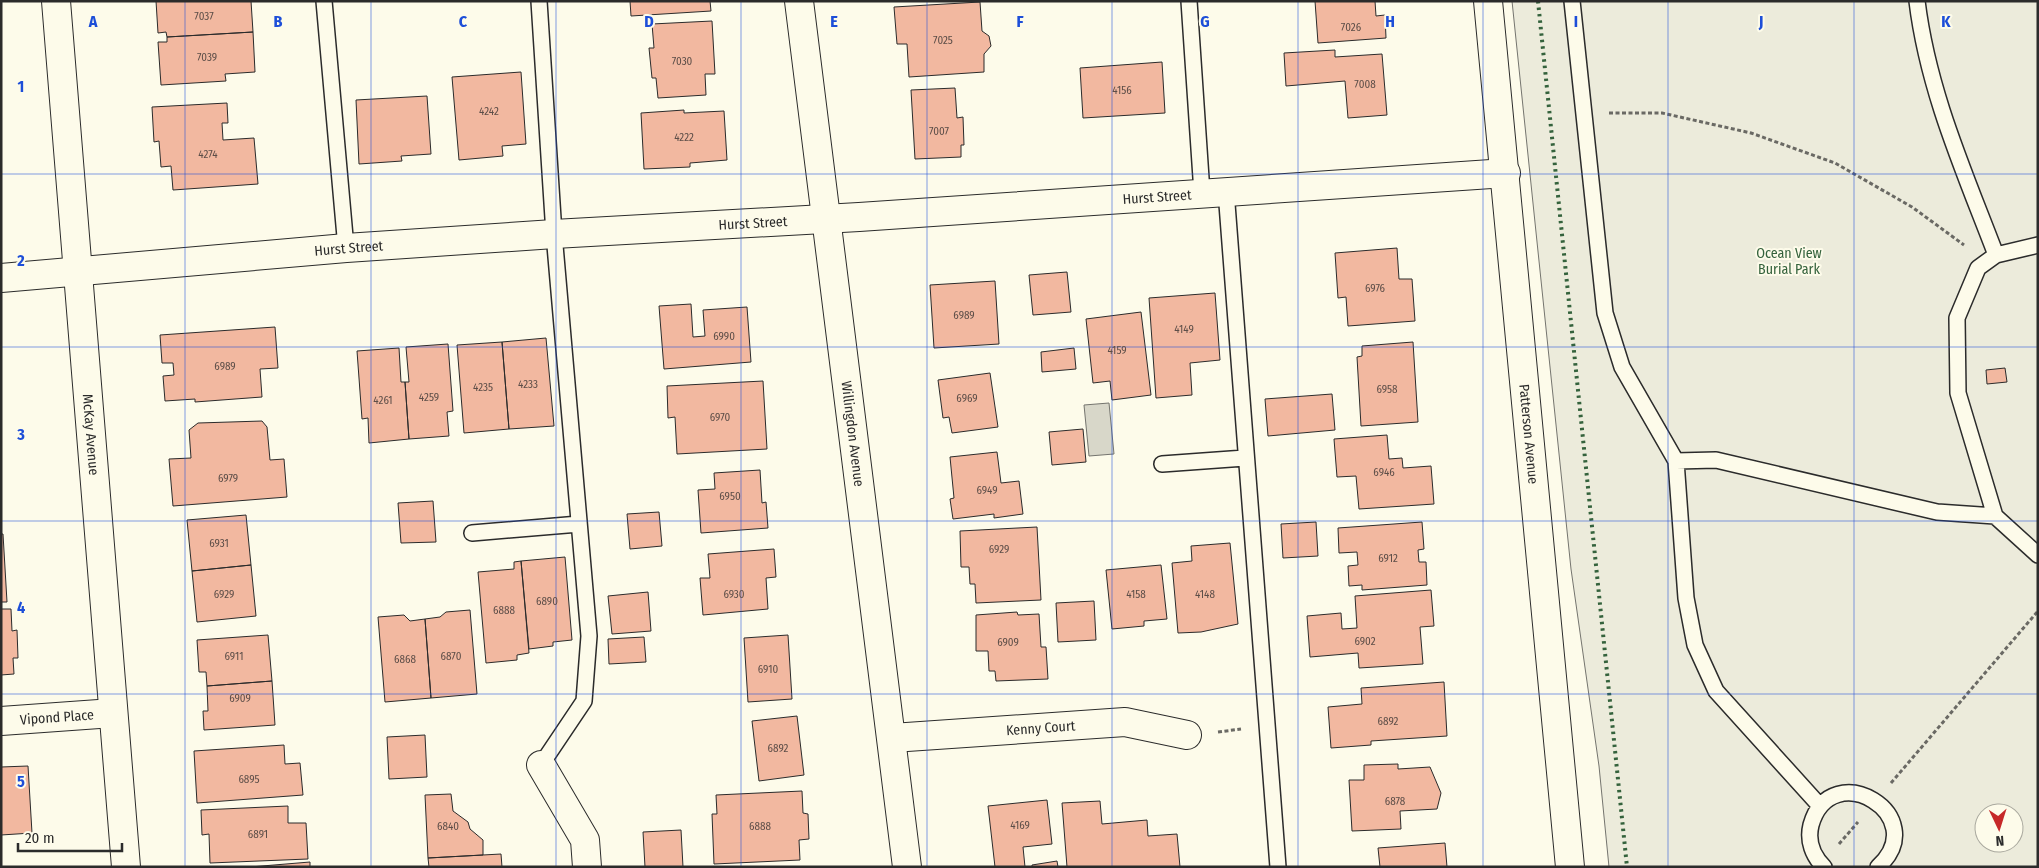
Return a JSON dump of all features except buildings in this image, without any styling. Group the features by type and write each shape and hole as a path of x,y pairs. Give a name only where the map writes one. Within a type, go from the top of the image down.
{"street":[{"name":"McKay Avenue","path":"56,1 126,867"},
{"name":"Willingdon Avenue","path":"798,1 822,176 824,219 892,738 907,867"},
{"name":"Patterson Avenue","path":"1488,1 1506,173 1570,867"},
{"name":"Hurst Street","path":"1,278 346,248 824,219 1506,173"},
{"name":"Vipond Place","path":"1,722 113,713"},
{"name":"Kenny Court","path":"892,738 1125,722 1187,735"},
{"path":"541,765 585,840 587,867"}],"lane":[{"path":"324,1 346,248"},
{"path":"540,1 554,234 589,636 584,701 541,765"},
{"path":"1188,1 1214,192 1245,458 1278,867"},
{"path":"1572,1 1605,313 1622,367 1676,461 1686,598 1695,646 1716,691 1820,806"},
{"path":"1917,1 1922,42 1938,103 1991,258"},
{"path":"2038,245 1991,258 1978,268 1958,318 1958,393 1995,516 2038,555"},
{"path":"1162,464 1245,458"},
{"path":"1676,461 1716,460 1937,512 1995,516"},
{"path":"472,533 579,524"},
{"path":"1824,867 1815,856 1810,843 1811,824 1820,806 1841,794 1853,792 1876,800 1886,810 1892,822 1894,835 1887,865"}],"path":[{"path":"1584,113 1662,113 1750,133 1835,163 1912,207 1991,258"},
{"path":"1847,835 2038,611"},
{"path":"1187,735 1268,727"}],"green space":[{"name":"Ocean View Burial Park","path":"1512,1 2038,1 2038,867 1609,867 1599,766 1571,569"}],"shaded area":[{"path":"1109,403 1114,454 1089,456 1084,405"}],"hedge":[{"path":"1538,1 1627,867"}]}
